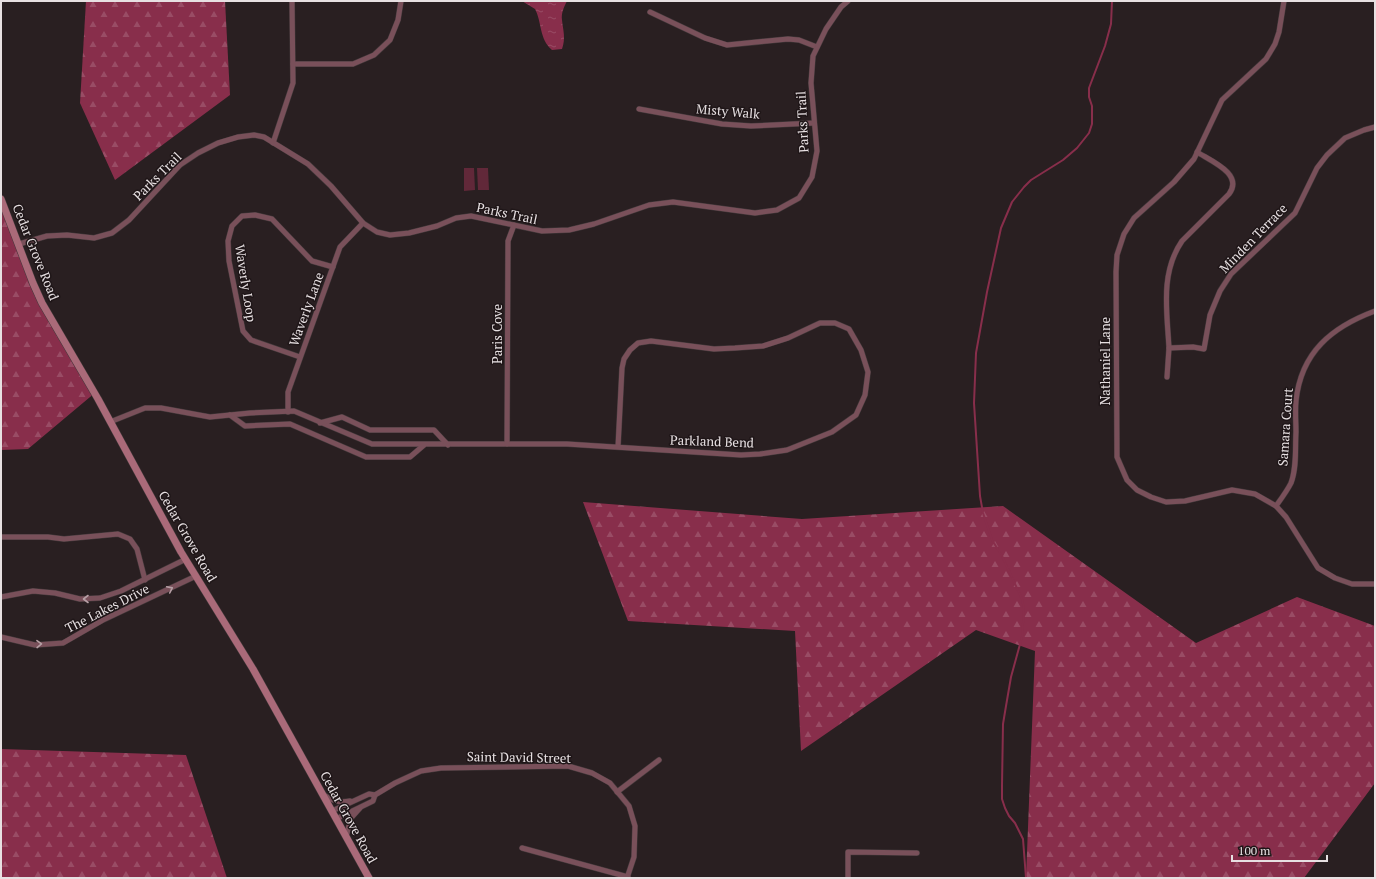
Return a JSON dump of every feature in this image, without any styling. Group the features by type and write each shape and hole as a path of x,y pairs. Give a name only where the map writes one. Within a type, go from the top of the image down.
{"main road":[{"name":"Cedar Grove Road","path":"1,199 42,302 186,559 253,669 369,878"}],"street":[{"path":"273,143 293,83 292,1"},
{"path":"293,64 353,64 374,55 390,40 398,20 401,1"},
{"name":"Parks Trail","path":"18,244 47,236 67,235 94,238 112,233 129,220 180,165 198,153 218,143 238,137 254,135 264,137 308,164 331,186 363,223 377,232 390,235 409,233 436,226 456,218 471,216 542,231 569,230 594,224 649,205 673,202 755,213 777,210 799,198 812,176 816,151 811,83 813,56 826,29 841,7 848,1"},
{"name":"Nathaniel Lane","path":"1284,1 1279,32 1275,44 1266,59 1222,100 1194,159 1174,182 1134,218 1124,234 1118,255 1116,272 1117,457 1127,480 1137,490 1166,502 1185,501 1232,490 1255,494 1276,506 1286,517 1318,568 1335,578 1352,584 1375,584"},
{"path":"650,12 705,38 728,45 788,38 799,40 817,47"},
{"name":"Misty Walk","path":"639,109 722,124 752,126 814,123"},
{"name":"Minden Terrace","path":"1169,348 1193,347 1204,349 1210,315 1220,290 1232,274 1295,213 1317,168 1327,155 1345,138 1375,127"},
{"path":"1167,377 1169,348 1165,294 1172,261 1182,241 1229,194 1233,189 1234,184 1230,174 1197,152"},
{"name":"Waverly Loop","path":"300,357 252,340 243,331 229,261 228,241 232,226 242,216 255,215 272,219 312,261 333,267"},
{"name":"Waverly Lane","path":"288,412 288,392 340,247 363,223"},
{"name":"Paris Cove","path":"507,444 508,241 514,225"},
{"name":"Samara Court","path":"1276,506 1290,483 1295,466 1296,401 1300,381 1308,361 1321,343 1338,328 1356,318 1375,311"},
{"name":"Parkland Bend","path":"110,422 145,408 161,408 210,418 230,415 294,411 319,423 372,444 567,444 741,455 760,454 787,450 832,432 856,415 865,395 868,372 861,350 849,329 835,323 820,323 788,338 763,346 714,349 651,341 638,343 630,350 624,359 622,368 618,447"},
{"path":"230,415 245,426 290,424 366,457 410,457 424,445"},
{"path":"319,423 342,418 370,430 434,430 448,445"},
{"name":"The Lakes Drive","path":"1,537 48,537 64,539 118,534 130,539 137,549 145,580"},
{"name":"The Lakes Drive","path":"1,597 33,591 56,593 80,599 100,598 121,591 186,559"},
{"name":"The Lakes Drive","path":"1,637 35,645 64,643 103,620 196,576"},
{"path":"617,792 659,760"},
{"name":"Saint David Street","path":"336,819 373,801 375,795 395,782 421,771 441,768 568,766 592,773 610,783 629,806 635,826 634,857 628,878"},
{"path":"322,794 337,802 357,800"},
{"name":"Saint David Street","path":"332,811 369,794 375,795"},
{"path":"346,837 351,818 360,807"},
{"path":"522,848 628,878"},
{"path":"848,878 848,852 917,853"}],"green space":[{"path":"86,1 225,1 230,95 115,180 80,103"},
{"path":"1,199 38,289 96,392 28,449 1,450"},
{"path":"583,502 802,519 1003,506 1196,643 1297,597 1375,626 1375,783 1304,878 1026,878 1035,651 976,630 801,751 795,631 628,621"},
{"path":"1,749 186,755 227,878 1,878"}],"shaded area":[{"path":"464,168 474,168 475,190 464,191"},
{"path":"477,168 488,168 489,190 478,190"}],"water":[{"path":"522,1 567,1 562,15 564,38 562,49 552,50 548,46 543,36 535,9"}],"waterway":[{"path":"1026,878 1023,839 1015,823 1009,816 1002,799 1003,724 1011,677 1022,637 1024,609 1022,599 1002,556 992,540 983,513 980,496 974,403 976,353 1001,228 1012,202 1031,180 1063,160 1077,148 1089,133 1092,124 1092,106 1089,97 1089,88 1105,46 1111,24 1112,1"}]}
